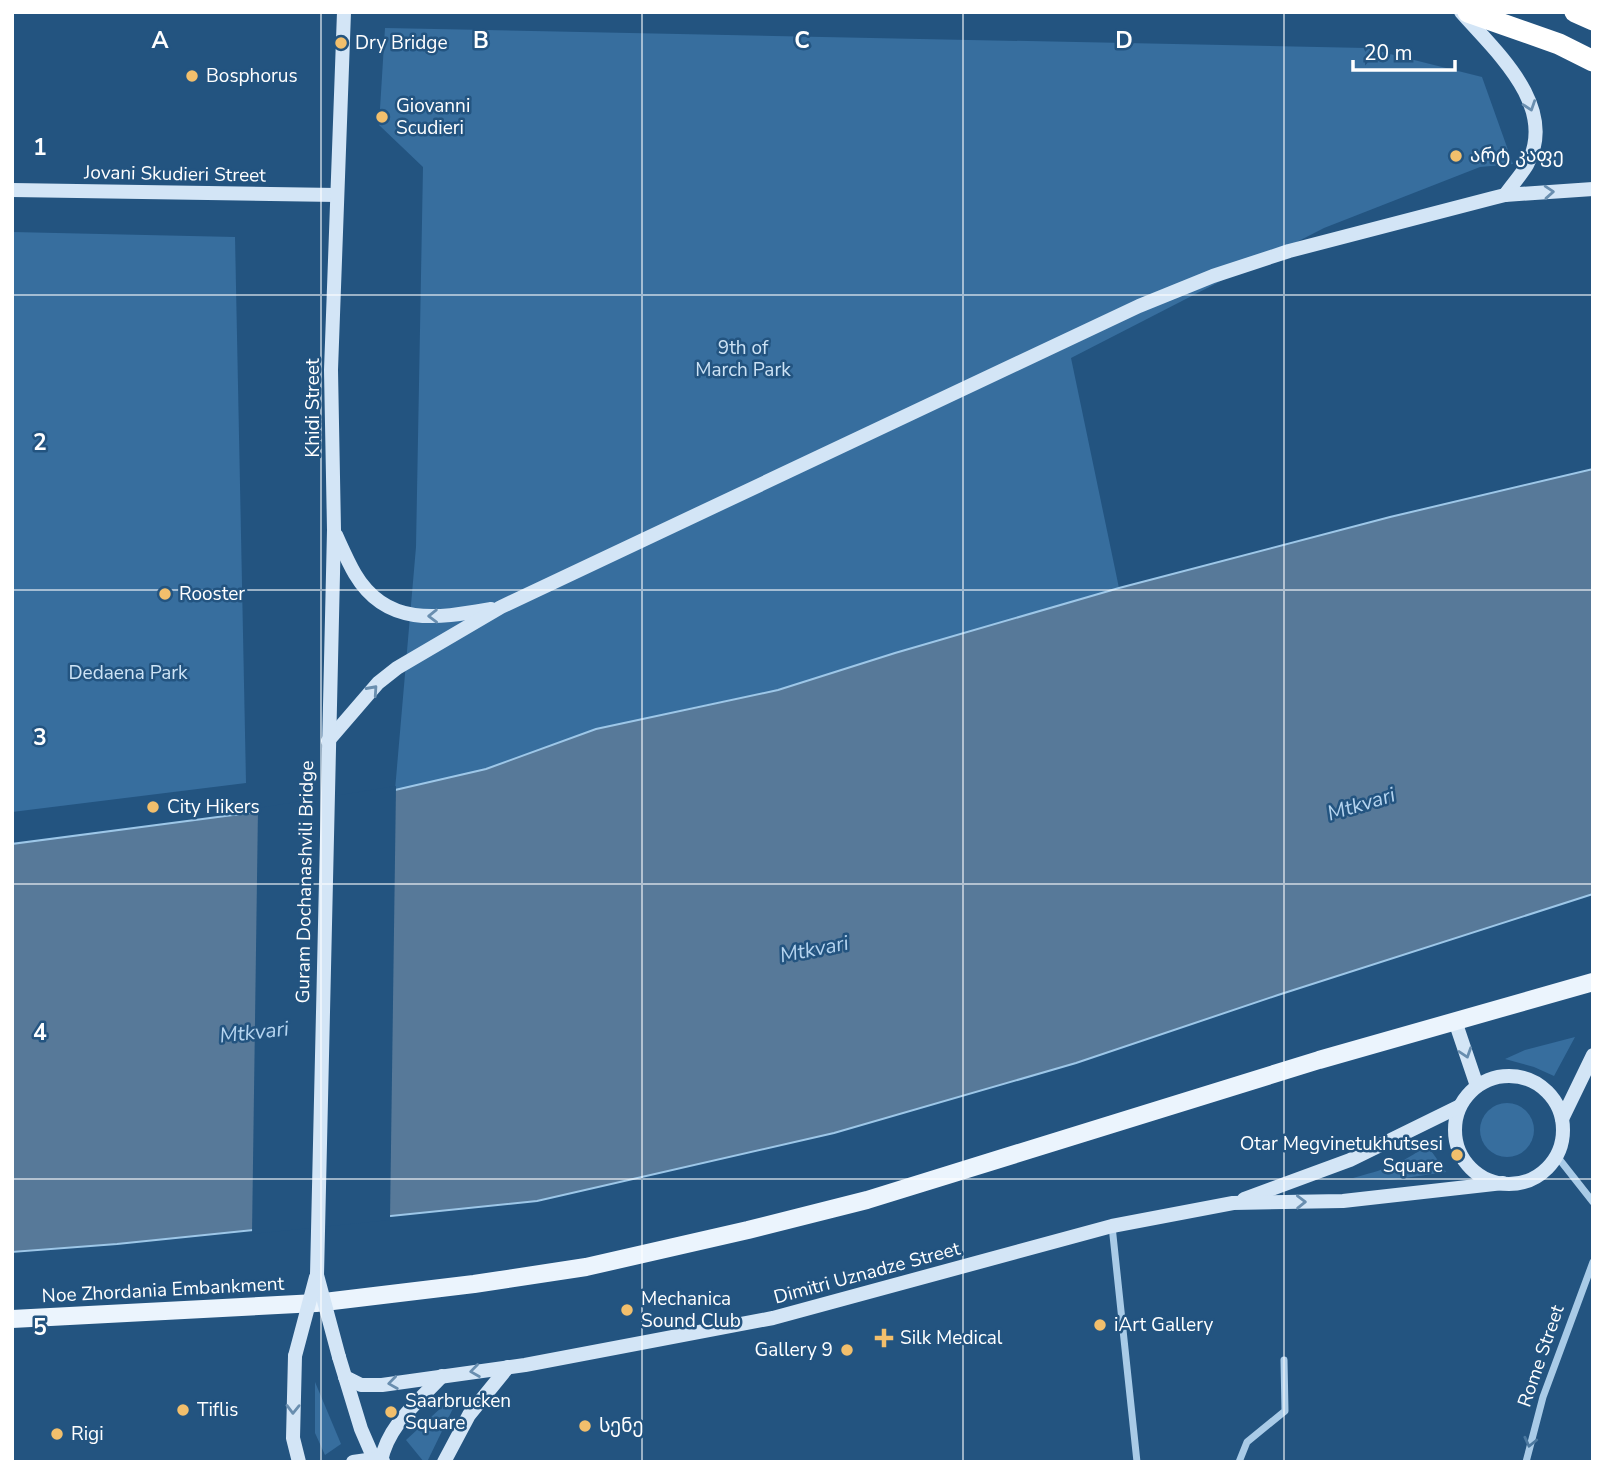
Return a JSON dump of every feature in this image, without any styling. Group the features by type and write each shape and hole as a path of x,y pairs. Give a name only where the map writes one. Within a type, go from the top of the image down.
{"highway":[{"path":"1468,12 1559,44 1593,61"},
{"path":"1575,12 1593,20"}],"main road":[{"name":"Noe Zhordania Embankment","path":"12,1320 316,1303 586,1267 867,1200 1306,1064 1593,982"}],"street":[{"name":"Khidi Street","path":"328,741 334,530 331,370 344,74 344,12"},
{"path":"1461,12 1513,72 1532,106 1534,144 1528,164 1505,195"},
{"path":"328,741 378,683 397,668 500,607 1151,301 1213,276 1289,251 1505,195 1593,189"},
{"name":"Jovani Skudieri Street","path":"12,190 337,195"},
{"path":"334,530 356,576 382,605 424,617 500,607"},
{"name":"Guram Dochanashvili Bridge","path":"317,1275 328,741"},
{"path":"1455,1021 1477,1086"},
{"path":"1562,1119 1593,1055"},
{"path":"1521,1077 1535,1082 1556,1104 1562,1119 1563,1137 1556,1155 1547,1167 1534,1177 1519,1183 1503,1184 1486,1179 1472,1169 1462,1156 1456,1140 1455,1123 1460,1107 1477,1086 1491,1079 1521,1077"},
{"name":"Dimitri Uznadze Street","path":"345,1377 360,1385 382,1385 508,1367 773,1318 1112,1226 1233,1203 1350,1160 1460,1107"},
{"path":"1556,1155 1593,1202"},
{"name":"Dimitri Uznadze Street","path":"1233,1203 1343,1201 1503,1184"},
{"path":"1112,1226 1138,1462"},
{"name":"Rome Street","path":"1526,1462 1543,1396 1593,1262"},
{"path":"299,1462 293,1438 295,1356 317,1275"},
{"path":"317,1275 361,1429 380,1461"},
{"path":"1239,1462 1247,1442 1286,1411 1284,1360"},
{"path":"444,1462 469,1415 508,1367"},
{"path":"380,1461 388,1437 398,1422 442,1376"},
{"path":"353,1462 380,1461"}],"green space":[{"name":"9th of March Park","path":"385,28 1366,48 1482,77 1513,164 1480,167 1324,228 1071,358 1119,588 778,690 685,709 486,769 395,790 416,547 423,167 379,125"},
{"name":"Dedaena Park","path":"12,232 235,237 246,783 12,812"},
{"path":"1575,1037 1554,1076 1505,1059 1525,1050"},
{"path":"1507,1103 1526,1111 1534,1130 1526,1149 1507,1157 1488,1149 1480,1130 1488,1111"},
{"path":"1427,1145 1446,1172 1391,1180 1353,1178 1392,1166"},
{"path":"315,1382 341,1444 325,1455 315,1433"},
{"path":"455,1395 458,1398 427,1462 424,1462 406,1440"}],"water":[{"name":"Mtkvari","path":"1593,469 1593,894 1076,1063 834,1133 537,1201 117,1244 12,1252 12,844 256,812 395,790 486,769 596,729 778,690 1119,588 1390,517"}],"pier":[{"path":"396,786 390,1220 252,1234 258,808"}],"place":[{"name":"Dry Bridge","path":"341,43"},
{"name":"Bosphorus","path":"192,76"},
{"name":"Giovanni Scudieri","path":"382,117"},
{"name":"არტ კაფე","path":"1456,156"},
{"name":"Rooster","path":"165,594"},
{"name":"City Hikers","path":"153,807"},
{"name":"Otar Megvinetukhutsesi Square","path":"1457,1155"},
{"name":"Mechanica Sound Club","path":"627,1310"},
{"name":"iArt Gallery","path":"1100,1325"},
{"name":"Silk Medical","path":"884,1338"},
{"name":"Gallery 9","path":"847,1350"},
{"name":"Tiflis","path":"183,1410"},
{"name":"Saarbrucken Square","path":"391,1412"},
{"name":"სენე","path":"585,1426"},
{"name":"Rigi","path":"57,1434"}]}
